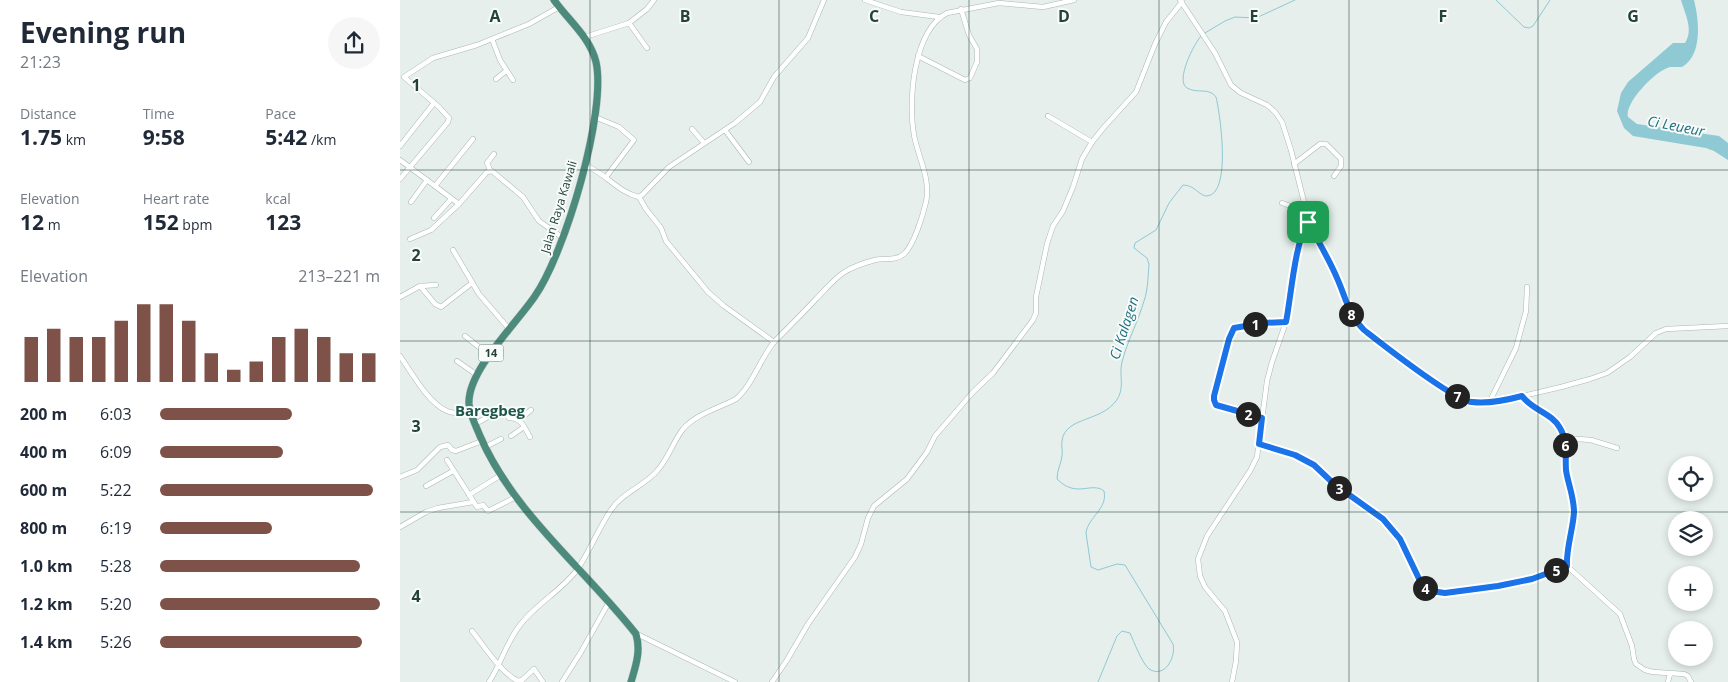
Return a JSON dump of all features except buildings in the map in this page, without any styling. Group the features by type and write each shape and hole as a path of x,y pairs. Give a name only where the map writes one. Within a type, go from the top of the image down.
{"highway":[{"name":"Jalan Raya Kawali","path":"554,0 592,51 599,84 595,117 584,165 563,238 550,271 541,287 477,375 471,388 469,404 471,414 484,444 516,498 579,567 636,634"},
{"path":"631,682 639,654 636,634"}],"street":[{"path":"584,38 629,23 641,14 654,0"},
{"path":"639,197 669,166 725,130 756,106 778,72 808,38 824,0"},
{"path":"865,0 901,12 939,17"},
{"path":"489,682 511,638 521,624 569,579 579,567 617,502 657,472 682,430 690,422 736,399 742,394 764,354 774,342 843,273 858,265 901,256 909,247 919,225 927,191 914,134 912,100 914,74 918,56 931,28 939,17 947,13 999,3 1043,7 1074,0"},
{"path":"772,682 808,624 855,557 874,506 907,479 937,434 973,392 993,373 1033,320 1036,313 1036,297 1050,236 1073,187 1082,159 1092,142 1136,92 1155,44 1166,22 1181,1 1215,53 1228,80 1235,89 1267,105 1278,116 1285,130 1308,222 1336,277 1343,298 1355,321 1381,343 1445,389 1468,401 1510,399 1590,379 1606,372 1630,357 1656,333 1666,329 1728,326"},
{"path":"400,179 449,120 448,116 404,77 434,58 477,45 529,24 559,7"},
{"path":"918,56 965,80 970,78 977,62 978,49 970,35 961,10"},
{"path":"629,23 647,48"},
{"path":"492,39 500,60 513,80"},
{"path":"496,79 506,71"},
{"path":"400,146 434,103"},
{"path":"1048,116 1092,142"},
{"path":"595,117 619,127 634,140 606,176"},
{"path":"692,129 704,143"},
{"path":"725,130 749,162"},
{"path":"435,186 473,139"},
{"path":"1294,164 1320,144 1326,144 1341,159 1340,166 1334,176"},
{"path":"494,154 487,163 490,170 523,197 543,225 563,238"},
{"path":"400,160 459,204"},
{"path":"584,165 606,176 617,187 639,197 661,228 666,241 708,292 728,310 774,342"},
{"path":"410,239 431,230 459,204 490,170"},
{"path":"411,202 427,180"},
{"path":"434,218 450,199"},
{"path":"1282,203 1296,208 1305,208"},
{"path":"1232,682 1237,642 1225,611 1205,587 1200,576 1198,559 1207,536 1250,471 1257,456 1272,362 1286,322 1299,247 1308,222"},
{"path":"453,250 484,301 510,330"},
{"path":"420,286 435,304 442,307 472,283"},
{"path":"400,297 420,286 436,285"},
{"path":"1490,401 1516,348 1526,311 1527,287"},
{"path":"1262,418 1216,405 1214,396 1229,339 1234,328 1263,323 1286,322"},
{"path":"465,336 490,355"},
{"path":"400,356 429,397 440,407 457,414 471,414"},
{"path":"457,361 477,375"},
{"path":"1522,396 1528,403 1556,422 1562,430 1574,514 1567,566"},
{"path":"475,424 503,409 509,418 520,419 531,410"},
{"path":"520,419 530,437"},
{"path":"511,436 524,427"},
{"path":"1564,438 1591,440 1617,448"},
{"path":"400,477 417,470 442,446 448,445 452,450 456,451 502,439"},
{"path":"1259,444 1295,455 1314,465 1334,484 1383,519 1400,539 1422,585 1430,591 1445,593 1498,586 1532,579 1567,566"},
{"path":"446,460 478,507 484,505 488,511 516,498"},
{"path":"426,486 453,471"},
{"path":"469,495 501,475"},
{"path":"400,527 432,510 473,502"},
{"path":"1567,566 1620,614 1632,646 1636,664 1649,670 1687,675 1691,682"},
{"path":"562,682 582,652 609,602"},
{"path":"472,631 512,678 518,681 522,680 534,669 543,682"},
{"path":"636,634 734,682"},
{"path":"1668,682 1670,674"}],"water":[{"path":"1681,0 1694,0 1698,36 1693,54 1682,67 1664,69 1650,80 1631,104 1628,117 1637,124 1719,136 1728,143 1728,160 1706,148 1633,136 1624,128 1617,111 1621,93 1628,82 1673,43 1685,43 1688,38 1689,27"}],"waterway":[{"name":"Ci Kalagen","path":"1205,33 1235,17 1256,18 1295,0"},
{"name":"Ci Kalagen","path":"1496,0 1524,27 1529,28 1533,26 1550,0"},
{"name":"Ci Kalagen","path":"1098,682 1117,636 1122,631 1130,633 1144,662 1149,669 1155,671 1160,671 1168,665 1173,655 1173,644 1125,565 1117,564 1098,570 1091,567 1086,533 1090,522 1101,508 1104,491 1099,488 1071,488 1057,479 1062,456 1062,441 1070,427 1105,411 1113,405 1119,396 1122,362 1142,309 1148,283 1149,264 1147,258 1134,248 1135,243 1156,230 1169,203 1183,185 1187,185 1207,196 1215,192 1220,182 1222,135 1216,97 1210,92 1195,91 1187,88 1183,78 1187,62 1202,35"}],"district":[{"name":"Baregbeg","path":"490,411"}],"route":[{"path":"1308,222 1336,277 1348,308 1355,321 1364,330 1445,389 1462,399 1473,402 1496,401 1522,396 1528,403 1551,418 1560,427 1566,445 1567,471 1574,514 1567,566 1532,579 1498,586 1445,593 1430,591 1422,585 1400,539 1389,524 1340,489 1314,465 1295,455 1259,444 1262,418 1220,407 1214,403 1214,396 1229,339 1234,328 1263,323 1286,322 1299,247 1308,222"}],"water label":[{"name":"Ci Leueur","path":"1676,126"}]}
